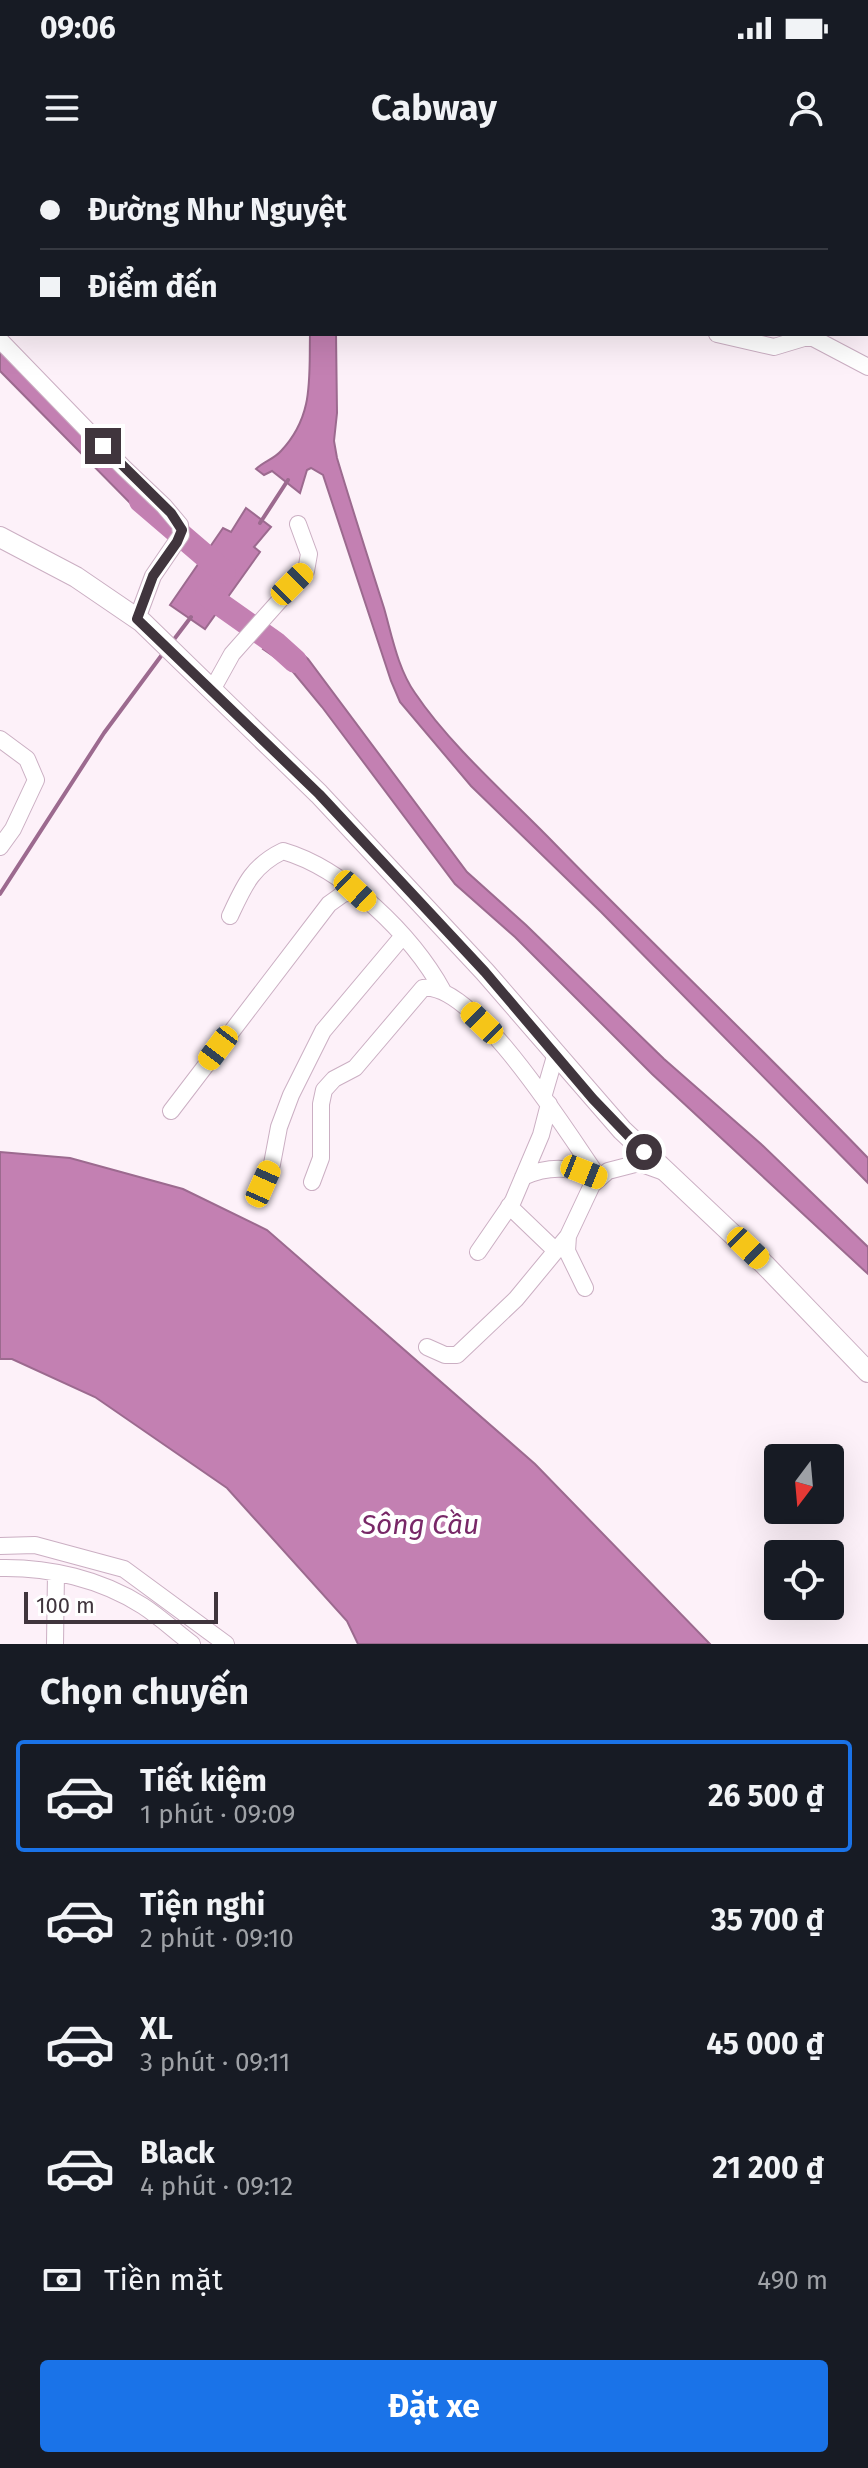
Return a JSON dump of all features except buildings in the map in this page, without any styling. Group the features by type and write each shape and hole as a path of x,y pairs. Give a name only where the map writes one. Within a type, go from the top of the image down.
{"main road":[{"path":"0,537 76,577 137,619 212,690 319,794 485,972 622,1130 765,1265 868,1372"}],"street":[{"path":"726,336 774,347 813,338 868,367"},
{"path":"0,340 180,525 181,535 153,576 137,619"},
{"path":"212,690 232,654 306,571 309,554 298,524"},
{"path":"0,739 27,759 36,780 13,829 0,847"},
{"path":"230,916 251,875 264,861 283,851 320,865 355,891 430,967 443,991"},
{"path":"171,1111 329,904 343,894 355,891"},
{"path":"263,1184 272,1164 279,1127 291,1095 323,1031 402,937"},
{"path":"312,1182 321,1158 324,1090 334,1079 355,1068 423,988 433,987 463,1006 500,1041 546,1099 599,1178"},
{"path":"478,1252 509,1206 541,1135 556,1053"},
{"path":"427,1347 445,1355 457,1355 516,1299 568,1236 582,1202 608,1171 639,1163 665,1173"},
{"path":"523,1177 536,1171 569,1168 599,1178"},
{"path":"509,1206 556,1251"},
{"path":"568,1236 567,1251 585,1288"},
{"path":"0,1546 35,1545 62,1550 124,1569 226,1644"},
{"path":"7,1568 62,1550"},
{"path":"7,1568 56,1573 96,1584 142,1606 192,1644"},
{"path":"55,1644 56,1573"}],"water":[{"path":"310,336 336,336 337,413 334,441 337,458 396,652 415,693 445,732 480,769 868,1158 868,1183 601,912 471,786 400,702 323,475 311,468 307,470 300,493 272,471 264,475 256,469 281,451 292,438 304,410 309,382"},
{"path":"0,346 168,516 164,525 160,528 138,511 0,371"},
{"path":"246,508 271,527 254,547 260,552 205,629 170,605 223,528 231,532"},
{"path":"276,631 308,659 467,872 868,1247 868,1274 652,1074 515,937 455,884 322,707 289,667 263,649"},
{"name":"Sông Cầu","path":"0,1152 70,1158 183,1189 267,1230 535,1464 710,1644 358,1644 347,1621 227,1488 95,1397 12,1359 0,1359"}],"waterway":[{"path":"260,523 288,480"},
{"path":"141,501 224,572"},
{"path":"207,595 275,643 295,661"},
{"path":"172,642 191,617"},
{"path":"0,894 104,733 164,652"}],"route":[{"path":"103,446 171,513 182,530 153,576 137,619 319,794 485,972 593,1099 644,1152"}]}
